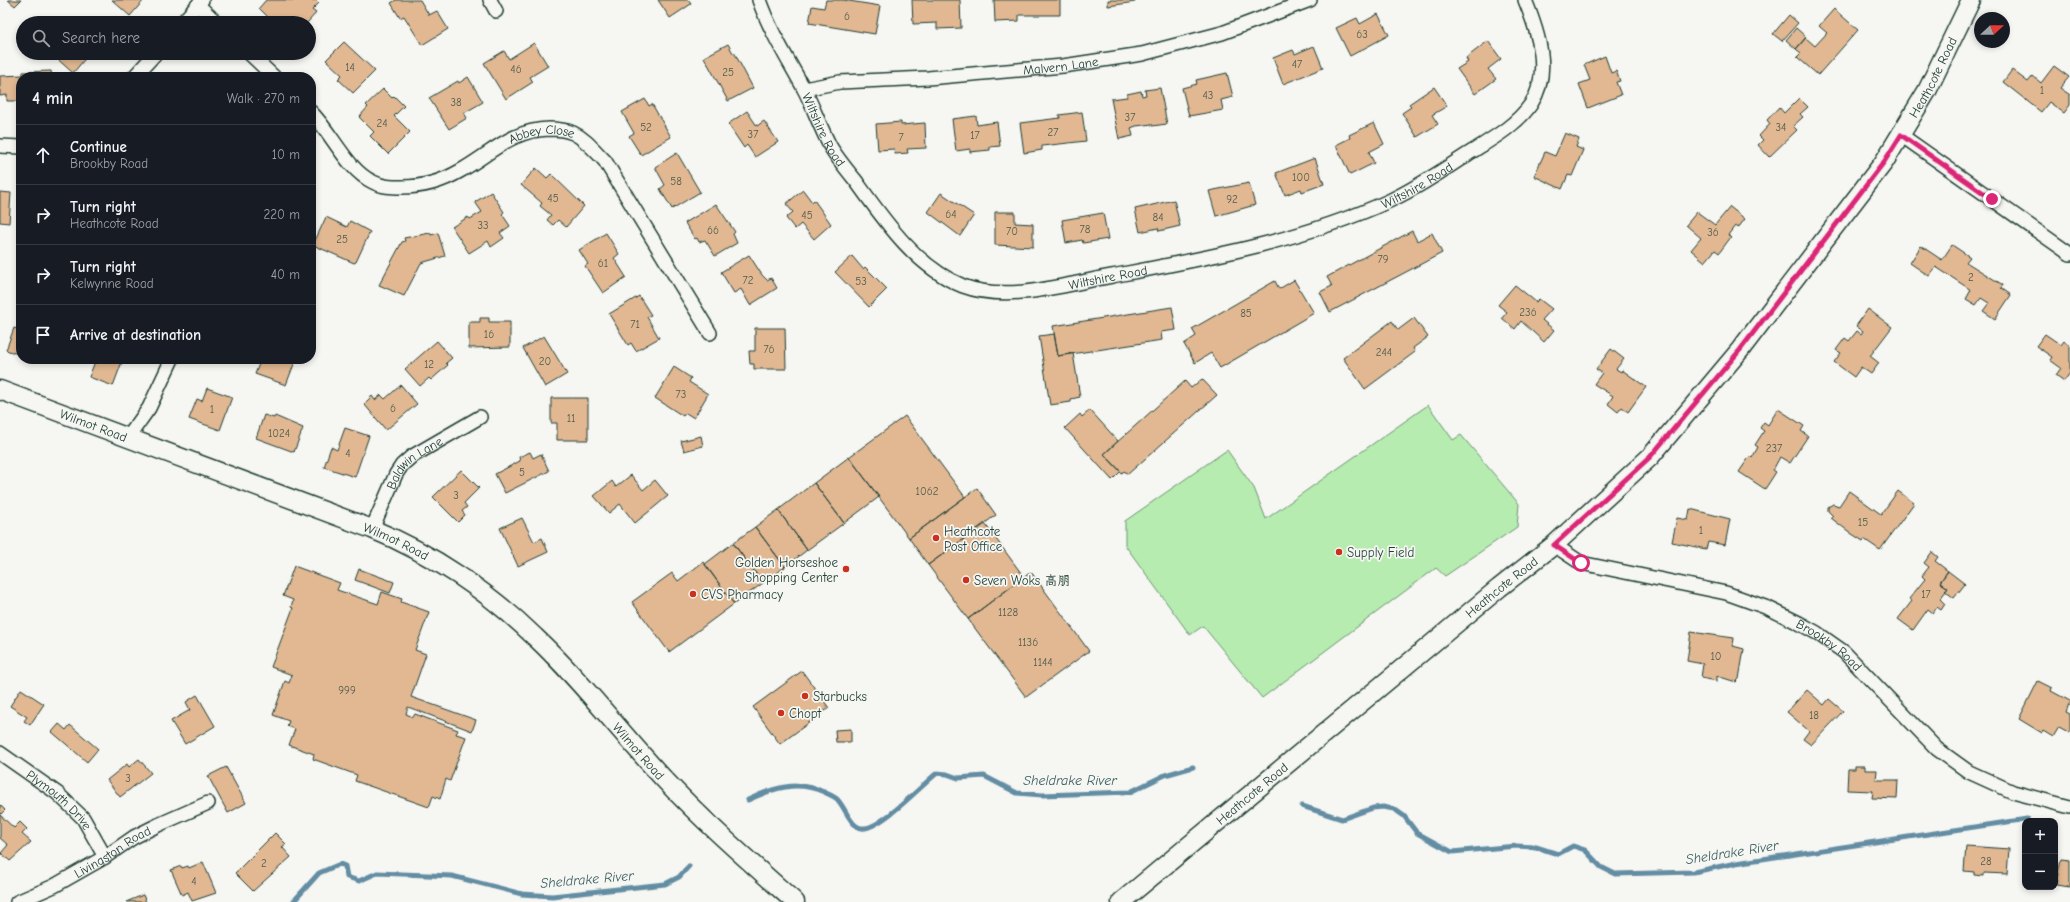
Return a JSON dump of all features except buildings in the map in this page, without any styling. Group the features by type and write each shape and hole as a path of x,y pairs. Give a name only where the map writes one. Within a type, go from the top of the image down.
{"street":[{"name":"Wiltshire Road","path":"759,0 768,25 804,89 831,148 878,212 915,253 945,277 963,286 984,292 998,293 1054,286 1189,261 1267,244 1319,228 1388,201 1424,183 1502,132 1521,117 1533,101 1543,66 1533,20 1525,0"},
{"name":"Malvern Lane","path":"804,89 840,82 928,78 1063,66 1142,54 1222,33 1310,0"},
{"name":"Heathcote Road","path":"1124,900 1499,588 1554,545 1650,457 1740,350 1884,162 1927,92 1972,0"},
{"path":"188,16 200,2 211,16"},
{"path":"139,72 150,60"},
{"path":"256,60 269,72"},
{"name":"Abbey Close","path":"316,116 358,173 373,182 388,187 419,186 435,182 460,171 514,136 532,130 558,130 574,133 586,142 605,161 710,333"},
{"path":"1901,135 2070,254"},
{"path":"0,146 16,147"},
{"path":"127,439 149,408 170,364"},
{"name":"Wilmot Road","path":"0,390 127,439 372,529 425,554 466,581 518,621 566,670 624,736 708,824 795,902"},
{"name":"Baldwin Lane","path":"372,529 402,465 411,457 480,417"},
{"name":"Brookby Road","path":"1554,545 1581,563 1726,593 1768,608 1799,623 1817,633 1844,652 1936,749 1969,772 2013,792 2070,807"},
{"name":"Plymouth Drive","path":"0,754 57,793 83,818 105,857"},
{"name":"Livingston Road","path":"17,902 54,886 105,857 134,837 208,803"}],"green space":[{"name":"Supply Field","path":"1428,405 1453,440 1461,435 1519,504 1517,527 1445,576 1436,568 1262,698 1203,626 1190,635 1125,545 1125,521 1227,450 1254,488 1266,519"}],"waterway":[{"name":"Sheldrake River","path":"748,800 767,792 785,787 804,786 814,788 836,798 852,822 860,828 865,828 873,826 902,805 937,773 947,774 958,778 984,776 1017,793 1042,795 1130,792 1165,775 1193,767"},
{"name":"Sheldrake River","path":"1302,806 1342,819 1373,808 1383,807 1394,809 1404,816 1417,833 1452,852 1516,846 1536,847 1558,854 1573,846 1585,850 1601,867 1615,874 1694,872 1736,863 2022,820"},
{"name":"Sheldrake River","path":"293,902 319,873 340,864 345,866 347,877 359,881 377,873 452,876 522,894 552,896 665,884 679,877 689,866"}],"place":[{"name":"Heathcote Post Office","path":"936,538"},
{"name":"Supply Field","path":"1339,552"},
{"name":"Golden Horseshoe Shopping Center","path":"846,569"},
{"name":"Seven Woks 高朋","path":"966,580"},
{"name":"CVS Pharmacy","path":"693,594"},
{"name":"Starbucks","path":"805,696"},
{"name":"Chopt","path":"781,713"}],"route":[{"path":"1581,563 1554,545 1650,457 1740,350 1884,162 1901,135 1992,199"}]}
